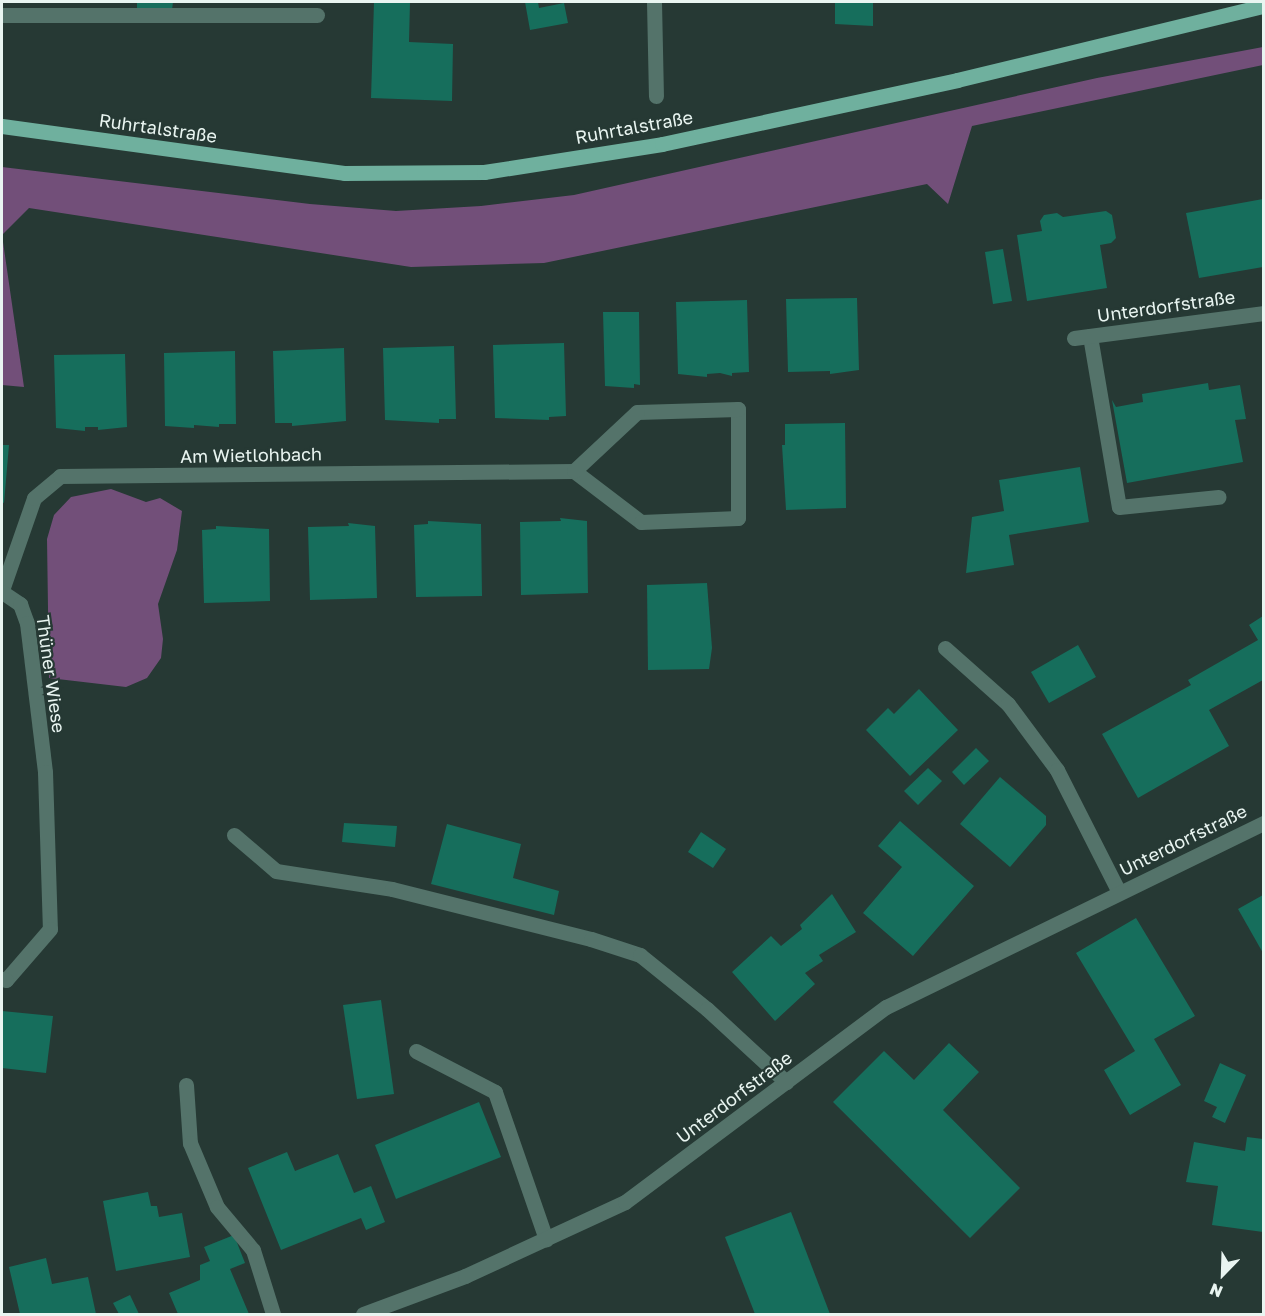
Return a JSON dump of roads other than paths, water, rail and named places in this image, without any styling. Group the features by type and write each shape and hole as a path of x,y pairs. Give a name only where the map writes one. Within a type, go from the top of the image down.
{"main road":[{"name":"Ruhrtalstraße","path":"2,126 344,173 484,172 673,141 957,80 1263,6"}],"street":[{"path":"654,2 656,96"},
{"path":"2,15 317,15"},
{"name":"Unterdorfstraße","path":"1074,338 1263,313"},
{"path":"1090,336 1119,507 1218,497"},
{"path":"738,409 738,518 641,522 574,471 637,411 738,409"},
{"name":"Am Wietlohbach","path":"2,591 34,498 60,476 574,471"},
{"name":"Thüner Wiese","path":"2,591 20,604 27,623 45,772 50,929 6,980 2,979"},
{"name":"Unterdorfstraße","path":"945,648 1008,704 1057,770 1119,892"},
{"name":"Unterdorfstraße","path":"363,1314 465,1276 625,1202 886,1007 1263,823"},
{"path":"234,836 276,871 392,889 591,939 640,955 707,1009 786,1082"},
{"path":"416,1051 495,1092 546,1239"},
{"path":"186,1085 190,1143 217,1208 253,1250 273,1314"}]}
